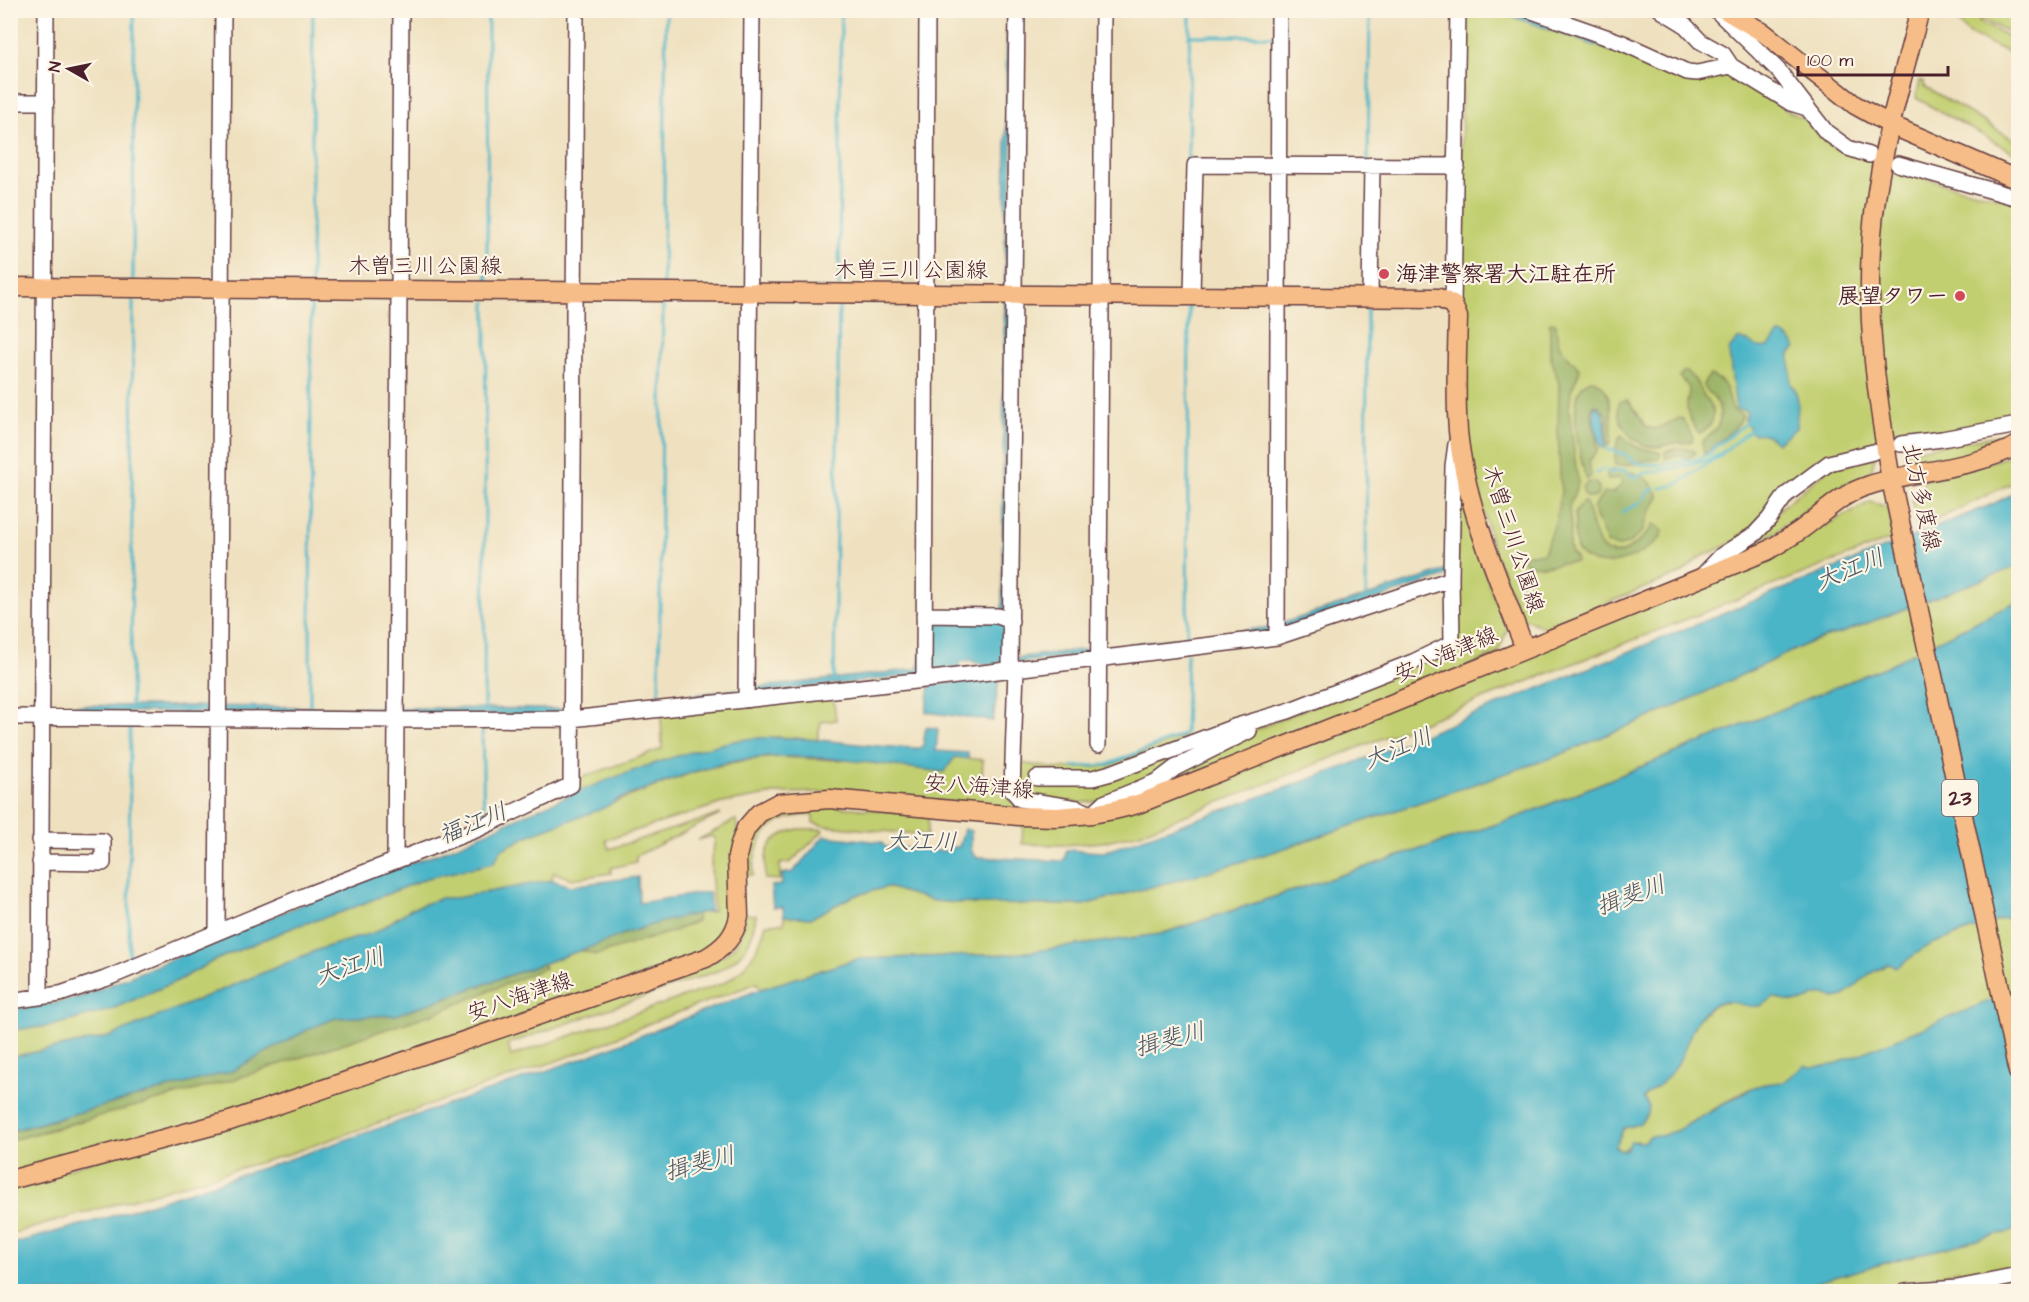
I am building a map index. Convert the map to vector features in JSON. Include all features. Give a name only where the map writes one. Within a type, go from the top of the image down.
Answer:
[{"type":"main road","points":[[1725,10],[1764,33],[1855,105],[1891,124],[2019,180]]},
{"type":"main road","name":"北方多度線","points":[[1920,10],[1891,124],[1872,234],[1870,331],[1892,480],[2019,1072]]},
{"type":"main road","name":"木曽三川公園線","points":[[10,287],[1439,298],[1454,305],[1458,317],[1458,431],[1464,467],[1478,522],[1525,649]]},
{"type":"main road","name":"安八海津線","points":[[10,1180],[230,1120],[706,958],[722,949],[738,925],[737,857],[746,828],[759,813],[778,803],[830,799],[1019,816],[1092,814],[1138,804],[1767,551],[1802,529],[1840,498],[1866,486],[1962,466],[1989,458],[2019,445]]},
{"type":"street","points":[[40,997],[46,10]]},
{"type":"street","points":[[217,932],[223,10]]},
{"type":"street","points":[[394,860],[401,10]]},
{"type":"street","points":[[10,1001],[60,994],[105,979],[394,860],[478,829],[571,785],[576,10]]},
{"type":"street","points":[[746,695],[752,10]]},
{"type":"street","points":[[924,673],[927,10]]},
{"type":"street","points":[[1017,10],[1009,295],[1005,618],[1013,669],[1012,790],[1020,799],[1077,808],[1092,814],[1104,803],[1158,781],[1175,768],[1288,711]]},
{"type":"street","points":[[1098,745],[1103,10]]},
{"type":"street","points":[[1277,632],[1280,10]]},
{"type":"street","points":[[1454,305],[1458,10]]},
{"type":"street","points":[[1529,10],[1623,43],[1687,72],[1697,73],[1731,66]]},
{"type":"street","points":[[1661,10],[1684,24],[1700,41],[1722,54],[1731,66],[1791,103],[1807,108]]},
{"type":"street","points":[[1716,10],[1778,70],[1826,132],[1848,148],[1869,155]]},
{"type":"street","points":[[10,102],[46,102]]},
{"type":"street","points":[[1898,164],[2019,198]]},
{"type":"street","points":[[1192,297],[1195,165],[1457,166]]},
{"type":"street","points":[[1366,296],[1367,165]]},
{"type":"street","points":[[1901,444],[2019,425]]},
{"type":"street","points":[[1037,778],[1093,778],[1111,773],[1234,727],[1288,711],[1413,662],[1452,643],[1453,466],[1458,431]]},
{"type":"street","points":[[1697,580],[1722,555],[1755,534],[1786,495],[1829,463],[1873,452]]},
{"type":"street","points":[[10,717],[41,712],[571,714],[924,673],[1013,669],[1098,654],[1277,632],[1451,579]]},
{"type":"street","points":[[924,615],[1005,618]]},
{"type":"street","points":[[40,840],[103,841],[103,863],[40,862]]},
{"type":"street","points":[[1905,1292],[1957,1288],[2019,1276]]},
{"type":"green space","points":[[1463,11],[1496,11],[1626,51],[1694,80],[1726,71],[1806,120],[1834,148],[1944,184],[2018,202],[2018,421],[1910,437],[1828,459],[1740,539],[1699,558],[1682,573],[1544,628],[1521,617],[1493,549],[1466,435],[1463,313],[1460,289]]},
{"type":"green space","points":[[1947,11],[2018,11],[2018,36],[1980,19],[1979,22],[2018,41],[2018,57],[1969,34]]},
{"type":"green space","points":[[1920,80],[1924,82],[1924,86],[2018,142],[2018,155],[1916,98]]},
{"type":"green space","points":[[1550,323],[1556,324],[1560,346],[1580,370],[1571,391],[1569,409],[1578,484],[1569,507],[1571,529],[1569,545],[1571,553],[1576,557],[1576,562],[1539,566],[1525,563],[1521,557],[1544,553],[1554,527],[1561,493],[1558,431],[1559,384],[1550,354]]},
{"type":"green space","points":[[1683,372],[1687,372],[1695,380],[1713,411],[1710,425],[1699,433],[1688,414],[1689,388],[1679,377]]},
{"type":"green space","points":[[1710,375],[1721,381],[1733,410],[1743,415],[1734,429],[1704,454],[1702,441],[1716,428],[1720,418],[1719,407],[1703,384]]},
{"type":"green space","points":[[1592,380],[1605,389],[1608,397],[1611,442],[1608,446],[1607,415],[1595,405],[1591,410],[1598,450],[1589,461],[1591,476],[1587,480],[1578,441],[1576,409],[1578,395],[1583,385]]},
{"type":"green space","points":[[1628,400],[1647,427],[1655,429],[1680,418],[1683,419],[1693,438],[1692,441],[1657,447],[1634,439],[1623,426],[1620,418],[1619,402]]},
{"type":"green space","points":[[2018,432],[2018,438],[2012,442],[1921,468],[1904,454],[1912,450]]},
{"type":"green space","points":[[1621,435],[1636,447],[1661,453],[1659,459],[1636,464],[1615,465],[1616,450]]},
{"type":"green space","points":[[1676,448],[1692,449],[1696,453],[1688,458],[1676,455],[1666,459],[1665,452]]},
{"type":"green space","points":[[2018,454],[2018,480],[1918,529],[1912,501],[1925,480]]},
{"type":"green space","points":[[1875,457],[1871,472],[1831,491],[1776,532],[1747,547],[1782,507],[1830,468]]},
{"type":"green space","points":[[1456,466],[1476,548],[1495,600],[1508,627],[1498,653],[1439,679],[1110,805],[1186,772],[1183,767],[1251,732],[1456,645]]},
{"type":"green space","points":[[1611,470],[1640,475],[1651,484],[1659,497],[1642,532],[1629,543],[1618,547],[1607,543],[1594,511],[1594,507],[1604,493],[1613,493],[1623,483],[1619,478],[1608,480],[1607,474]]},
{"type":"green space","points":[[1591,482],[1597,484],[1599,490],[1597,496],[1591,498],[1585,496],[1583,490],[1585,484]]},
{"type":"green space","points":[[1583,501],[1586,503],[1597,541],[1607,551],[1614,554],[1629,549],[1637,543],[1654,524],[1663,531],[1662,534],[1655,543],[1622,561],[1593,562],[1578,551],[1575,544],[1575,513]]},
{"type":"green space","points":[[1870,502],[1888,507],[1894,538],[1140,833],[1102,842],[1063,845],[1022,844],[1023,823],[1071,821],[1801,538]]},
{"type":"green space","points":[[2018,566],[2018,601],[1887,666],[1518,817],[1160,934],[1013,954],[857,959],[761,989],[757,983],[650,1023],[585,1051],[286,1155],[11,1234],[11,1185],[28,1181],[44,1184],[53,1181],[52,1174],[715,960],[738,942],[746,914],[756,915],[749,941],[736,959],[720,970],[508,1044],[511,1056],[724,983],[739,972],[751,958],[766,924],[784,923],[784,916],[811,918],[853,896],[887,887],[934,901],[976,904],[1083,905],[1200,874],[1273,852],[1557,756],[1678,705],[1813,641],[1844,632]]},
{"type":"green space","points":[[833,693],[836,720],[821,722],[817,741],[781,737],[724,744],[674,757],[577,792],[575,780],[662,749],[661,713]]},
{"type":"green space","points":[[1020,722],[1022,763],[1057,769],[1108,766],[1182,737],[1191,741],[1092,781],[1248,727],[1158,777],[1100,801],[1080,803],[1025,797],[1015,780]]},
{"type":"green space","points":[[779,757],[834,760],[955,757],[983,760],[982,776],[999,779],[1010,795],[1010,801],[1073,810],[1059,812],[830,792],[780,793],[723,803],[606,840],[609,849],[721,814],[636,856],[636,862],[611,868],[611,873],[571,879],[554,872],[552,880],[456,898],[441,898],[411,909],[376,932],[320,949],[109,1037],[11,1057],[11,1030],[51,1026],[110,1010],[179,980],[213,961],[294,927],[342,912],[427,878],[493,863],[502,849],[532,834],[691,773],[735,762]]},
{"type":"green space","points":[[798,804],[929,814],[927,835],[826,826],[813,823],[813,815],[799,816],[777,823],[768,830],[757,849],[753,875],[743,874],[748,842],[755,828],[777,811]]},
{"type":"green space","points":[[735,820],[737,828],[730,927],[701,956],[228,1115],[11,1174],[11,1140],[62,1127],[545,967],[542,964],[581,950],[596,955],[697,921],[697,913],[713,911],[711,863],[715,839],[713,836],[698,840]]},
{"type":"green space","points":[[798,829],[822,829],[823,831],[791,862],[780,864],[780,880],[765,879],[767,852],[770,846],[780,836]]},
{"type":"green space","points":[[697,913],[697,921],[674,931],[596,955],[581,950],[621,934],[679,916]]},
{"type":"green space","points":[[2018,913],[2018,1078],[1765,1084],[1744,1091],[1678,1130],[1644,1142],[1636,1141],[1621,1151],[1615,1146],[1624,1128],[1633,1126],[1649,1107],[1643,1099],[1677,1065],[1694,1023],[1714,1004],[1731,1002],[1761,1006],[1774,997],[1795,1002],[1806,1001],[1824,994],[1835,998],[1843,996],[1869,974],[1888,964],[1897,967],[1929,945],[2001,919],[2011,918]]},
{"type":"green space","points":[[542,964],[545,968],[438,1012],[232,1080],[11,1140],[11,1131],[62,1118],[336,1018],[396,1015]]},
{"type":"green space","points":[[2018,1230],[2018,1271],[1963,1281],[1959,1270],[1884,1291],[1781,1292],[1903,1258]]},
{"type":"water","points":[[1007,11],[1014,11],[1004,660],[985,664],[972,660],[960,662],[959,668],[930,670],[916,675],[566,715],[11,711],[11,705],[574,709],[917,669],[932,621],[1002,611]]},
{"type":"water","points":[[1496,11],[1517,11],[1626,51],[1623,55]]},
{"type":"water","points":[[1779,334],[1789,338],[1796,348],[1790,354],[1791,384],[1797,394],[1798,405],[1796,428],[1777,443],[1766,435],[1753,434],[1744,420],[1746,411],[1736,409],[1729,353],[1730,348],[1738,339],[1763,348],[1768,347]]},
{"type":"water","points":[[1594,407],[1599,407],[1605,418],[1606,449],[1600,446],[1594,423]]},
{"type":"water","name":"大江川","points":[[2018,491],[2018,566],[1844,632],[1813,641],[1678,705],[1557,756],[1273,852],[1083,905],[976,904],[934,901],[887,887],[853,896],[811,918],[784,916],[783,907],[773,907],[771,886],[782,885],[782,874],[793,872],[824,836],[881,842],[885,847],[948,851],[953,847],[959,847],[964,829],[971,831],[971,850],[976,857],[1062,861],[1066,850],[1104,852],[1347,766],[1993,504]]},
{"type":"water","points":[[1447,570],[1446,576],[1281,631],[1015,663],[1014,658],[1271,627]]},
{"type":"water","name":"揖斐川","points":[[2018,601],[2018,915],[1929,945],[1897,967],[1888,964],[1869,974],[1844,996],[1835,998],[1824,994],[1806,1001],[1795,1002],[1774,997],[1759,1006],[1730,1002],[1713,1005],[1695,1024],[1675,1068],[1661,1084],[1643,1098],[1649,1107],[1648,1114],[1639,1124],[1624,1128],[1615,1146],[1621,1151],[1626,1150],[1631,1141],[1644,1142],[1650,1136],[1661,1136],[1678,1130],[1754,1087],[1784,1082],[1805,1065],[1810,1067],[1833,1065],[2018,989],[2018,1230],[1903,1258],[1781,1292],[11,1292],[11,1244],[106,1218],[284,1161],[586,1057],[761,989],[857,959],[1013,954],[1161,934],[1519,817],[1887,666]]},
{"type":"water","points":[[996,677],[999,681],[993,721],[926,712],[930,685]]},
{"type":"water","points":[[926,727],[938,729],[936,751],[968,753],[968,759],[955,757],[944,772],[846,760],[796,757],[747,759],[714,766],[619,799],[604,808],[532,834],[502,849],[493,863],[427,878],[342,912],[294,927],[213,961],[179,980],[110,1010],[51,1026],[11,1030],[11,1010],[57,1003],[86,995],[379,872],[448,849],[566,797],[645,767],[698,750],[749,739],[798,738],[871,746],[920,748],[923,745]]},
{"type":"water","name":"大江川","points":[[638,877],[639,903],[709,892],[710,911],[638,929],[396,1015],[336,1018],[311,1028],[232,1071],[11,1131],[11,1057],[109,1037],[320,949],[376,932],[411,909],[441,898],[456,898],[552,880],[570,886]]},
{"type":"waterway","points":[[133,282],[134,10]]},
{"type":"waterway","points":[[311,283],[313,10]]},
{"type":"waterway","points":[[487,285],[488,10]]},
{"type":"waterway","points":[[663,286],[666,10]]},
{"type":"waterway","points":[[839,286],[841,10]]},
{"type":"waterway","points":[[1188,163],[1190,10]]},
{"type":"waterway","points":[[1368,162],[1370,10]]},
{"type":"waterway","points":[[1189,36],[1274,36]]},
{"type":"waterway","points":[[659,699],[663,299]]},
{"type":"waterway","points":[[131,706],[133,300]]},
{"type":"waterway","points":[[310,708],[311,300]]},
{"type":"waterway","points":[[834,679],[839,301]]},
{"type":"waterway","points":[[484,708],[486,302]]},
{"type":"waterway","points":[[1187,640],[1189,302]]},
{"type":"waterway","points":[[1366,596],[1367,303]]},
{"type":"waterway","points":[[1606,449],[1625,454],[1639,464],[1660,465],[1699,459],[1710,453],[1746,423]]},
{"type":"waterway","points":[[1607,471],[1625,470],[1637,477],[1700,462],[1717,456],[1751,430]]},
{"type":"waterway","points":[[1661,488],[1676,485],[1723,453]]},
{"type":"waterway","points":[[1596,473],[1603,469]]},
{"type":"waterway","points":[[1643,500],[1649,491],[1654,489]]},
{"type":"waterway","points":[[1622,512],[1640,503]]},
{"type":"waterway","points":[[1073,767],[1107,765],[1185,734],[1187,654]]},
{"type":"waterway","points":[[127,963],[129,962],[130,724]]},
{"type":"waterway","name":"福江川","points":[[482,726],[484,820]]},
{"type":"place","name":"海津警察署大江駐在所","points":[[1384,274]]},
{"type":"place","name":"展望タワー","points":[[1960,296]]}]
